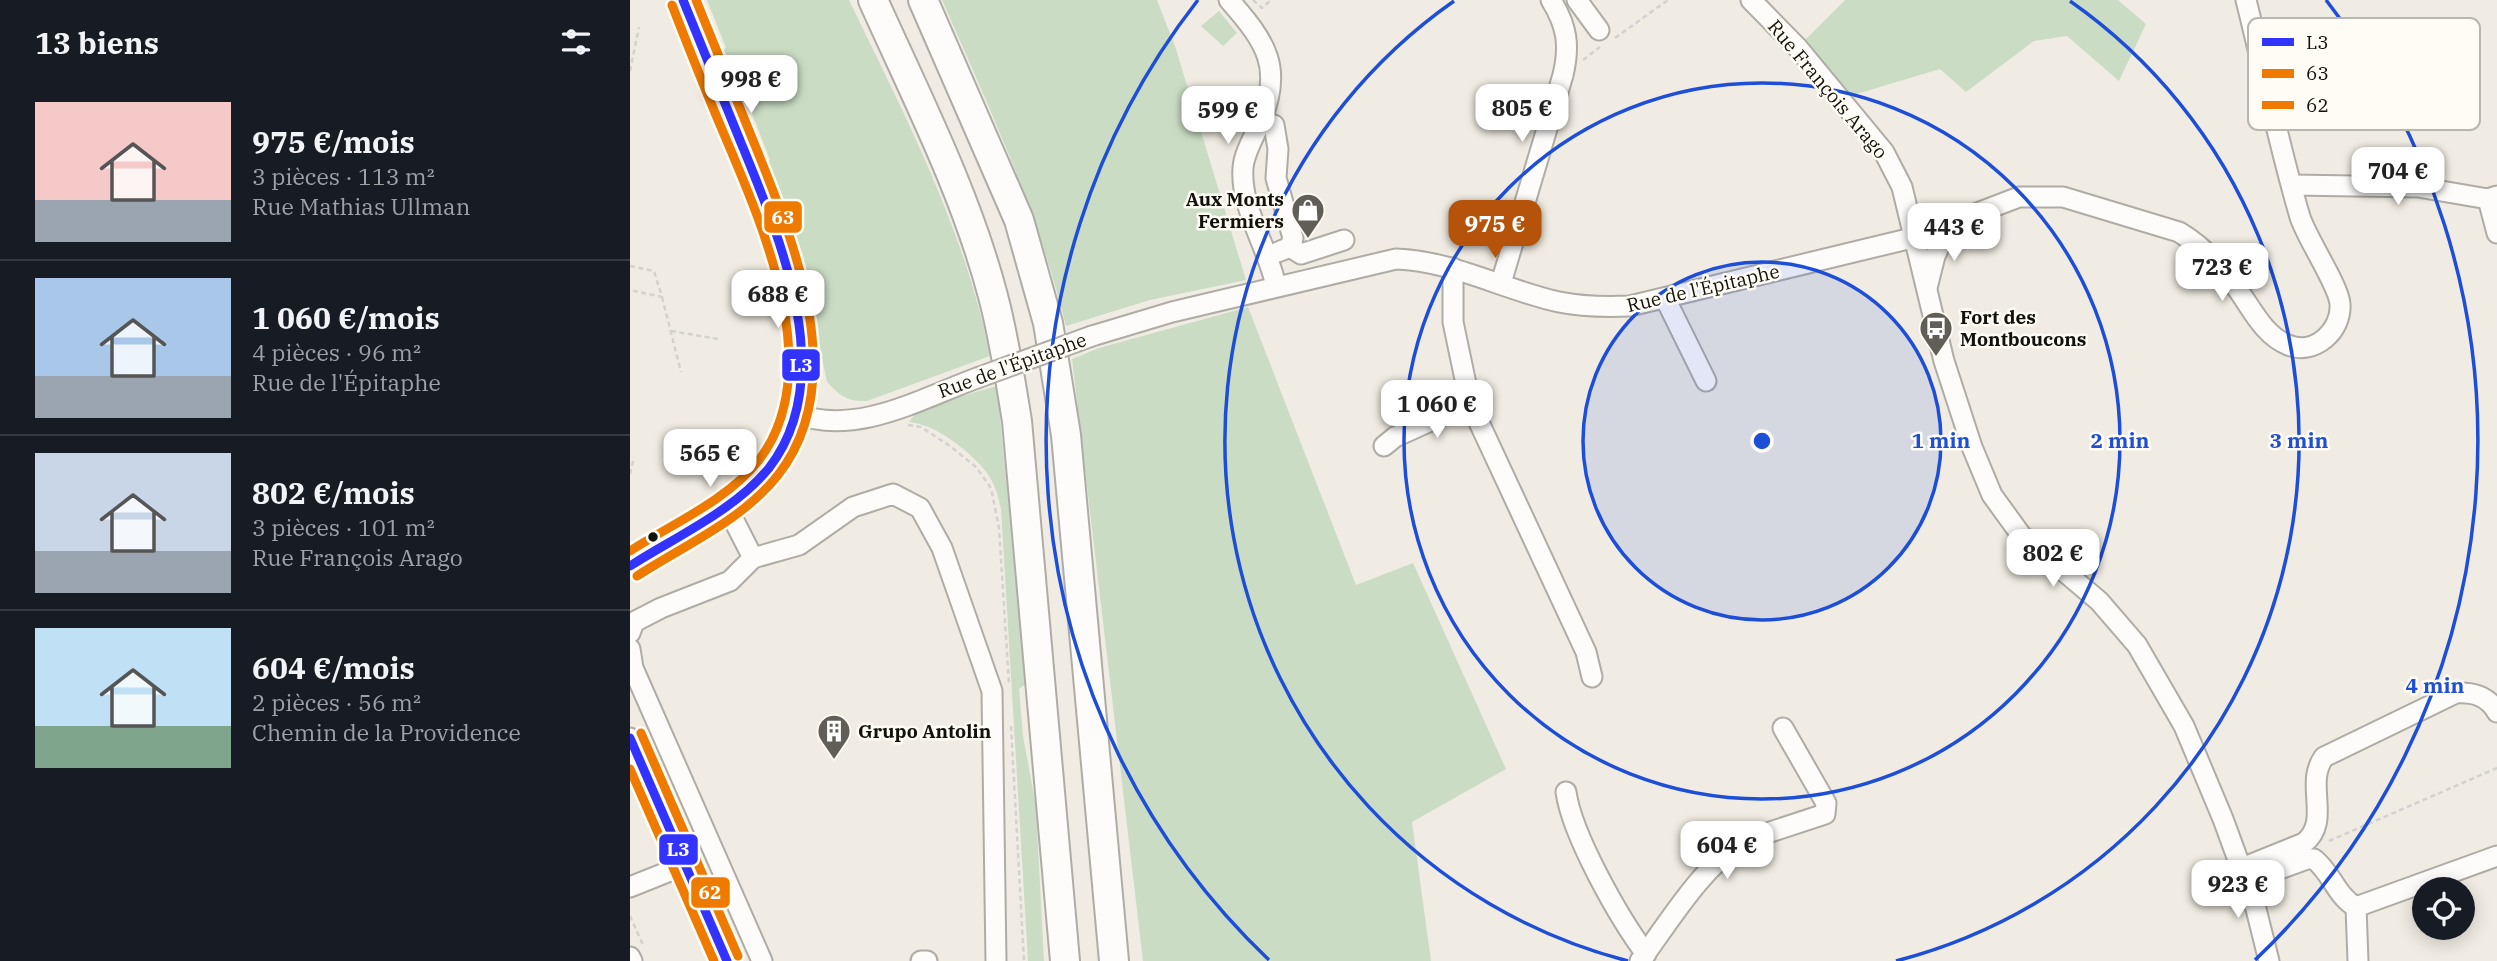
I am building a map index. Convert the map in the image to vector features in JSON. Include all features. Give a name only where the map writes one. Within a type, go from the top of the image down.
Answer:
[{"type":"highway","points":[[873,0],[970,227],[992,294],[1005,350],[1017,421],[1062,961]]},
{"type":"highway","points":[[923,0],[1019,220],[1048,323],[1066,435],[1114,961]]},
{"type":"highway","points":[[1110,910],[1122,961]]},
{"type":"street","points":[[630,566],[747,489],[769,467],[783,447],[796,414],[802,375],[793,299],[779,244],[683,0]]},
{"type":"street","points":[[1229,0],[1255,30],[1270,59],[1272,84],[1267,106],[1243,166],[1244,191],[1276,286]]},
{"type":"street","points":[[1501,283],[1568,48],[1567,30],[1551,0]]},
{"type":"street","points":[[1577,0],[1599,30]]},
{"type":"street","name":"Rue François Arago","points":[[1751,0],[1798,48],[1884,152],[1902,187],[1912,238],[1944,360],[1972,447],[1992,495],[2021,535],[2099,601],[2137,645],[2184,726],[2245,874],[2269,961]]},
{"type":"street","name":"Rue de l'Épitaphe","points":[[2246,0],[2250,18]]},
{"type":"street","points":[[1274,125],[1278,149],[1276,178],[1293,238],[1290,247]]},
{"type":"street","name":"Rue de l'Épitaphe","points":[[796,414],[825,421],[855,422],[1092,336],[1172,312],[1396,258],[1453,268],[1558,302],[1590,307],[1630,306],[1912,238],[2019,197],[2063,197],[2179,232],[2210,257],[2267,332],[2285,344],[2300,349],[2324,341],[2337,324],[2340,302],[2301,220],[2278,130]]},
{"type":"street","points":[[2292,186],[2405,186],[2493,197],[2497,233]]},
{"type":"street","points":[[1927,289],[1936,256],[1950,225]]},
{"type":"street","points":[[1290,247],[1301,254],[1344,240]]},
{"type":"street","points":[[1267,256],[1290,247]]},
{"type":"street","points":[[1453,268],[1453,322],[1470,403],[1586,652],[1592,677]]},
{"type":"street","points":[[1665,298],[1706,382]]},
{"type":"street","points":[[1384,446],[1395,437],[1470,403]]},
{"type":"street","points":[[630,633],[634,622],[661,608],[730,581],[753,558],[799,545],[853,507],[893,494],[920,508],[943,548],[992,691],[996,961]]},
{"type":"street","points":[[725,503],[753,558]]},
{"type":"street","points":[[630,649],[633,668],[762,961]]},
{"type":"street","points":[[2245,874],[2312,837],[2318,820],[2314,777],[2324,757],[2456,692],[2473,692],[2491,702],[2497,712]]},
{"type":"street","points":[[1566,792],[1568,805],[1580,835],[1643,957],[1714,864],[1732,848],[1743,841],[1825,814],[1826,803],[1783,728]]},
{"type":"street","points":[[630,738],[727,961]]},
{"type":"street","points":[[2356,907],[2497,856]]},
{"type":"street","points":[[2245,874],[2314,859],[2328,872],[2342,896],[2356,907],[2358,961]]},
{"type":"street","points":[[630,887],[685,865]]},
{"type":"street","points":[[921,961],[927,961]]},
{"type":"path","points":[[1253,0],[1262,8],[1271,0]]},
{"type":"path","points":[[1564,69],[1668,0]]},
{"type":"path","points":[[630,71],[639,27]]},
{"type":"path","points":[[630,266],[654,271],[681,372]]},
{"type":"path","points":[[630,290],[662,297]]},
{"type":"path","points":[[670,331],[718,339]]},
{"type":"path","points":[[630,474],[634,457]]},
{"type":"path","points":[[2323,844],[2497,768]]},
{"type":"path","points":[[630,916],[636,956]]},
{"type":"green space","points":[[707,0],[849,0],[912,130],[949,218],[979,309],[990,356],[867,401],[845,397],[827,382],[802,261],[788,219],[761,165],[770,160],[739,80],[728,84],[716,53],[726,48]]},
{"type":"green space","points":[[942,0],[1157,0],[1176,49],[1246,280],[1150,300],[1066,326],[1027,201]]},
{"type":"green space","points":[[1845,0],[2118,0],[2146,24],[2119,81],[2067,36],[2034,41],[1966,92],[1940,69],[1850,96],[1805,40]]},
{"type":"green space","points":[[1219,11],[1237,33],[1223,46],[1201,26]]},
{"type":"green space","points":[[1248,307],[1356,585],[1413,563],[1506,769],[1412,822],[1431,961],[1143,961],[1072,359],[1099,348]]},
{"type":"green space","points":[[997,386],[1026,684],[1019,689],[1023,736],[1036,806],[1044,961],[1028,961],[1000,504],[990,477],[972,456],[941,433],[909,422],[920,408]]},
{"type":"transit line","name":"L3","points":[[630,566],[722,510],[755,483],[769,468],[790,431],[800,390],[801,346],[795,301],[784,256],[753,171],[683,0]]},
{"type":"transit line","name":"63","points":[[637,576],[730,519],[764,491],[778,475],[800,437],[811,395],[813,350],[808,305],[796,259],[766,172],[696,0]]},
{"type":"transit line","name":"62","points":[[630,551],[716,499],[746,474],[759,460],[779,423],[788,382],[788,339],[781,294],[769,249],[672,5]]},
{"type":"transit line","name":"62","points":[[641,733],[738,956]]},
{"type":"transit line","name":"L3","points":[[630,738],[727,961]]},
{"type":"transit line","name":"63","points":[[630,769],[714,961]]},
{"type":"place","name":"Aux Monts Fermiers","points":[[1308,240]]},
{"type":"place","name":"Fort des Montboucons","points":[[1936,358]]},
{"type":"place","name":"Grupo Antolin","points":[[834,761]]}]
